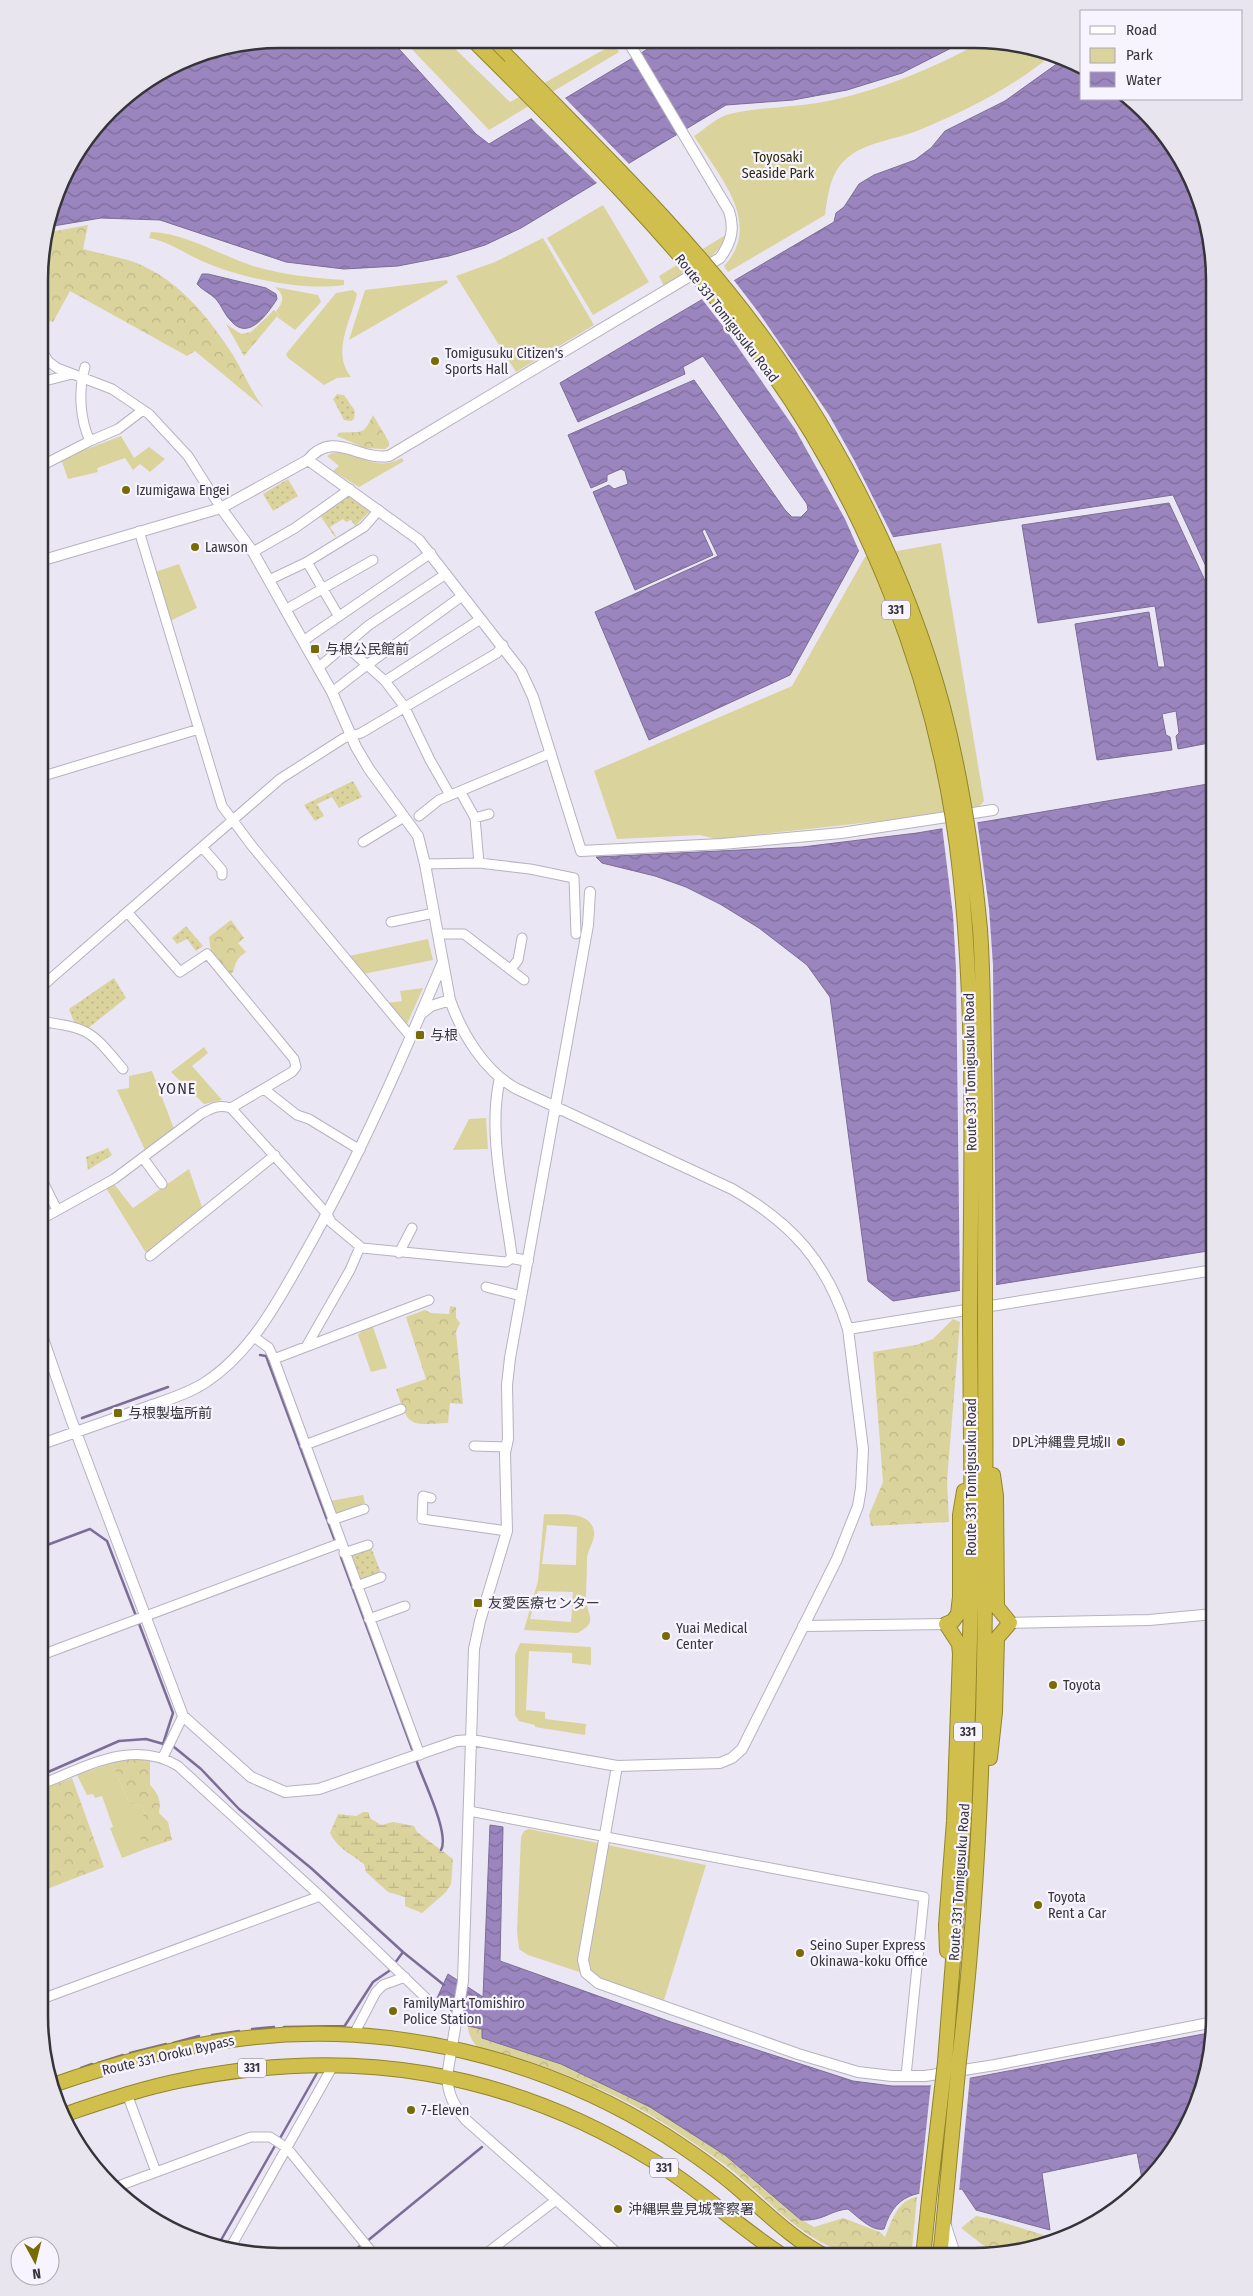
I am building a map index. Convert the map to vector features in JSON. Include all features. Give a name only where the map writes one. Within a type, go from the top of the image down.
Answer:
[{"type":"highway","name":"Route 331 Tomigusuku Road","points":[[480,48],[638,209],[674,249],[751,343],[804,422],[840,486],[870,546],[896,611],[934,732],[952,815],[960,868],[969,982],[972,1561],[964,1820],[945,2062],[924,2248]]},
{"type":"highway","name":"Route 331 Tomigusuku Road","points":[[499,48],[651,203],[728,292],[763,337],[815,414],[853,481],[908,602],[943,707],[956,767],[967,826],[979,922],[985,1084],[987,1455],[981,1809],[969,1971],[941,2248]]},
{"type":"highway","points":[[949,2011],[946,1926],[954,1821],[960,1654],[959,1644],[946,1624],[953,1621],[958,1614],[960,1597],[960,1515],[970,1452]]},
{"type":"highway","points":[[981,1809],[996,1712],[997,1638],[1010,1623],[997,1606],[996,1496],[994,1476],[987,1455]]},
{"type":"highway","name":"Route 331 Oroku Bypass","points":[[57,2084],[129,2062],[208,2044],[279,2035],[354,2036],[403,2041],[450,2049],[538,2073],[569,2084],[624,2111],[687,2150],[732,2183],[799,2240],[812,2248]]},
{"type":"highway","name":"Route 331 Oroku Bypass","points":[[69,2114],[127,2094],[181,2080],[246,2069],[334,2064],[400,2068],[447,2076],[531,2100],[599,2130],[664,2167],[773,2248]]},
{"type":"street","points":[[48,559],[221,508],[308,460],[316,450],[335,446],[345,447],[373,457],[389,456],[720,258],[731,237],[732,218],[727,205],[633,48]]},
{"type":"street","points":[[48,358],[53,365],[72,374]]},
{"type":"street","points":[[84,372],[82,422],[90,441]]},
{"type":"street","points":[[48,380],[84,372],[143,410],[172,437],[188,456],[252,552],[332,692],[369,769],[418,836],[425,864],[450,1000],[467,1037],[500,1078],[517,1090],[732,1190],[778,1219],[803,1243],[824,1273],[842,1310],[848,1329],[863,1449],[861,1488],[855,1515],[845,1541],[804,1626],[738,1754],[720,1763],[617,1766],[472,1740],[457,1741],[319,1789],[285,1792],[251,1777],[183,1716],[48,1353]]},
{"type":"street","points":[[48,462],[118,429],[143,410]]},
{"type":"street","points":[[308,460],[419,540],[431,553],[479,620],[503,646],[527,683],[581,851],[722,844],[841,833],[993,810]]},
{"type":"street","points":[[252,552],[295,528],[350,489]]},
{"type":"street","points":[[269,580],[307,562],[364,527],[379,510]]},
{"type":"street","points":[[139,531],[222,806],[411,1037]]},
{"type":"street","points":[[303,641],[338,615],[431,553]]},
{"type":"street","points":[[285,610],[373,560]]},
{"type":"street","points":[[307,562],[338,615]]},
{"type":"street","points":[[318,668],[369,625],[446,574]]},
{"type":"street","points":[[332,692],[462,596]]},
{"type":"street","points":[[385,681],[479,620]]},
{"type":"street","points":[[346,646],[385,681],[404,706],[430,760],[450,795]]},
{"type":"street","points":[[48,981],[233,820],[302,763],[351,735],[361,733],[497,653],[503,646]]},
{"type":"street","points":[[48,775],[199,729]]},
{"type":"street","points":[[419,816],[439,800],[551,753]]},
{"type":"street","points":[[460,791],[475,818],[479,862]]},
{"type":"street","points":[[475,818],[489,814]]},
{"type":"street","points":[[363,842],[404,817]]},
{"type":"street","points":[[202,847],[222,870],[222,874]]},
{"type":"street","points":[[425,864],[479,862],[530,869],[574,878],[576,934]]},
{"type":"street","points":[[590,892],[588,925],[521,1296],[507,1385],[507,1531],[476,1635],[463,1980],[447,2076],[449,2095],[461,2114],[611,2248]]},
{"type":"street","points":[[48,1216],[114,1179],[216,1106],[231,1108],[292,1072],[296,1067],[294,1059],[207,954],[180,972],[128,912]]},
{"type":"street","points":[[391,922],[434,913]]},
{"type":"street","points":[[438,934],[464,934],[511,969],[513,974],[524,980]]},
{"type":"street","points":[[511,969],[518,960],[522,938]]},
{"type":"street","points":[[48,1442],[162,1402],[204,1384],[232,1361],[254,1337],[273,1309],[327,1214],[360,1150],[442,964]]},
{"type":"street","points":[[421,1013],[431,1006],[450,1000]]},
{"type":"street","points":[[48,1023],[86,1030],[96,1037],[123,1069]]},
{"type":"street","points":[[500,1078],[495,1101],[496,1134],[512,1258]]},
{"type":"street","points":[[264,1089],[297,1115],[309,1119],[360,1150]]},
{"type":"street","points":[[231,1108],[327,1214],[331,1222],[360,1247],[399,1253],[506,1262],[512,1258],[528,1261]]},
{"type":"street","points":[[150,1256],[275,1155]]},
{"type":"street","points":[[143,1158],[162,1184]]},
{"type":"street","points":[[48,1191],[58,1210]]},
{"type":"street","points":[[399,1253],[412,1228]]},
{"type":"street","points":[[306,1347],[350,1270],[360,1247]]},
{"type":"street","points":[[848,1329],[1206,1271]]},
{"type":"street","points":[[486,1287],[521,1296]]},
{"type":"street","points":[[274,1359],[428,1300]]},
{"type":"street","points":[[254,1337],[269,1348],[274,1359],[356,1586],[420,1754]]},
{"type":"street","points":[[305,1445],[401,1409]]},
{"type":"street","points":[[474,1446],[506,1447]]},
{"type":"street","points":[[432,1498],[423,1496],[422,1519],[507,1531]]},
{"type":"street","points":[[332,1520],[364,1509]]},
{"type":"street","points":[[48,1653],[341,1543]]},
{"type":"street","points":[[344,1553],[368,1544]]},
{"type":"street","points":[[356,1586],[381,1577]]},
{"type":"street","points":[[369,1619],[405,1606]]},
{"type":"street","points":[[1010,1623],[1149,1620],[1206,1615]]},
{"type":"street","points":[[804,1626],[946,1624]]},
{"type":"street","points":[[163,1757],[183,1716]]},
{"type":"street","points":[[48,1782],[111,1758],[131,1753],[147,1753],[163,1757],[178,1766],[320,1896],[430,2002]]},
{"type":"street","points":[[617,1766],[583,1960],[586,1973],[598,1983],[788,2050],[851,2070],[906,2076],[925,2076],[995,2065],[1206,2024]]},
{"type":"street","points":[[470,1811],[924,1897],[906,2076]]},
{"type":"street","points":[[48,1997],[320,1896]]},
{"type":"street","points":[[354,2036],[376,1992],[383,1985],[402,1975]]},
{"type":"street","points":[[232,2244],[334,2064]]},
{"type":"street","points":[[127,2094],[156,2172]]},
{"type":"street","points":[[120,2185],[251,2137],[261,2136],[272,2139],[286,2147],[368,2248]]},
{"type":"street","points":[[493,2248],[556,2200]]},
{"type":"street","points":[[944,2220],[953,2248]]},
{"type":"green space","points":[[411,48],[454,48],[510,102],[607,48],[616,48],[619,52],[489,130]]},
{"type":"green space","name":"Toyosaki Seaside Park","points":[[969,48],[1004,49],[1046,59],[1021,78],[970,107],[917,131],[871,145],[854,153],[836,171],[829,192],[825,215],[728,272],[724,266],[735,250],[740,233],[738,216],[725,183],[694,136],[725,115],[820,103],[890,84]]},
{"type":"green space","points":[[603,205],[649,282],[593,315],[547,238]]},
{"type":"green space","points":[[88,225],[83,249],[128,260],[145,267],[175,286],[201,311],[223,340],[264,408],[195,351],[187,356],[70,291],[53,322],[48,320],[48,264],[52,232]]},
{"type":"green space","points":[[151,232],[164,233],[190,240],[253,266],[298,276],[344,280],[344,285],[294,285],[258,279],[201,261],[172,246],[149,238]]},
{"type":"green space","points":[[727,234],[722,244],[709,259],[664,286],[659,276]]},
{"type":"green space","points":[[543,238],[594,325],[516,372],[456,276],[495,262]]},
{"type":"green space","points":[[447,280],[448,283],[349,340],[365,290]]},
{"type":"green space","points":[[275,287],[318,295],[321,302],[295,330],[277,317],[279,314],[276,311],[281,305],[282,296]]},
{"type":"green space","points":[[353,290],[357,294],[344,336],[343,347],[345,368],[351,377],[337,378],[324,385],[288,358],[286,354],[336,293]]},
{"type":"green space","points":[[274,310],[279,314],[244,356],[226,324],[241,334],[251,332]]},
{"type":"green space","points":[[337,394],[344,395],[355,411],[354,419],[351,421],[344,420],[333,399]]},
{"type":"green space","points":[[373,415],[389,442],[389,446],[385,449],[365,448],[337,436],[338,433],[359,432],[363,430]]},
{"type":"green space","points":[[121,436],[134,458],[149,447],[165,459],[150,472],[140,464],[133,470],[125,458],[97,468],[98,472],[68,479],[61,459]]},
{"type":"green space","points":[[332,453],[350,454],[382,463],[402,458],[404,461],[359,487],[333,471],[339,466],[327,456]]},
{"type":"green space","points":[[288,479],[298,496],[273,511],[263,494]]},
{"type":"green space","points":[[347,493],[370,511],[355,526],[351,520],[346,522],[343,519],[330,527],[335,537],[319,514]]},
{"type":"green space","points":[[941,543],[984,801],[979,807],[899,819],[716,839],[700,835],[617,839],[594,771],[792,686],[865,557]]},
{"type":"green space","points":[[179,564],[197,608],[170,621],[155,572]]},
{"type":"green space","points":[[353,781],[362,797],[339,808],[332,797],[317,804],[324,816],[315,821],[304,805]]},
{"type":"green space","points":[[231,920],[244,938],[238,943],[246,952],[239,958],[233,972],[229,975],[211,954],[209,937]]},
{"type":"green space","points":[[186,926],[203,946],[196,951],[187,939],[177,944],[172,938]]},
{"type":"green space","points":[[428,939],[433,960],[363,974],[349,956]]},
{"type":"green space","points":[[114,978],[126,998],[87,1029],[74,1022],[69,1009]]},
{"type":"green space","points":[[423,988],[407,1024],[388,1003],[402,1001],[400,991]]},
{"type":"green space","points":[[204,1047],[208,1053],[192,1066],[222,1100],[204,1104],[171,1072]]},
{"type":"green space","points":[[152,1071],[174,1129],[145,1150],[117,1090],[129,1088],[129,1076]]},
{"type":"green space","points":[[486,1118],[488,1149],[453,1150],[469,1119]]},
{"type":"green space","points":[[108,1148],[112,1155],[88,1170],[86,1157]]},
{"type":"green space","points":[[189,1169],[203,1210],[164,1242],[146,1253],[106,1188],[114,1184],[133,1208]]},
{"type":"green space","points":[[450,1306],[456,1307],[456,1318],[460,1323],[456,1332],[463,1404],[450,1403],[448,1423],[417,1423],[412,1421],[404,1411],[396,1389],[426,1379],[406,1317],[425,1310],[431,1313],[449,1314]]},
{"type":"green space","points":[[953,1319],[960,1322],[947,1481],[949,1522],[871,1526],[869,1515],[883,1482],[873,1352],[916,1345],[933,1339]]},
{"type":"green space","points":[[373,1327],[387,1368],[371,1372],[358,1335],[363,1330]]},
{"type":"green space","points":[[363,1495],[365,1503],[335,1514],[330,1501]]},
{"type":"green space","points":[[544,1514],[576,1515],[587,1520],[591,1524],[594,1533],[587,1560],[586,1598],[590,1618],[588,1625],[577,1633],[524,1630],[538,1581]],"holes":[[[547,1525],[577,1527],[576,1565],[542,1564]],[[538,1591],[573,1592],[571,1622],[530,1619]]]},
{"type":"green space","points":[[371,1547],[381,1573],[361,1580],[351,1555]]},
{"type":"green space","points":[[520,1643],[591,1647],[591,1665],[572,1663],[572,1653],[529,1651],[526,1710],[545,1712],[545,1719],[586,1724],[585,1735],[535,1727],[535,1725],[519,1721],[515,1715],[515,1655]]},
{"type":"green space","points":[[136,1758],[150,1759],[150,1785],[159,1798],[159,1813],[168,1822],[172,1840],[145,1849],[135,1826],[145,1813],[142,1806],[129,1803],[112,1763]]},
{"type":"green space","points":[[112,1763],[129,1803],[142,1806],[145,1813],[136,1826],[145,1849],[122,1858],[110,1828],[113,1827],[102,1796],[95,1798],[93,1794],[87,1795],[77,1775]]},
{"type":"green space","points":[[72,1778],[104,1867],[48,1889],[48,1787]]},
{"type":"green space","points":[[363,1812],[368,1812],[370,1818],[381,1825],[393,1822],[414,1826],[417,1832],[453,1859],[451,1884],[446,1892],[422,1913],[405,1906],[405,1897],[388,1892],[366,1872],[364,1864],[336,1843],[330,1833],[338,1814],[356,1816]]},
{"type":"green space","points":[[529,1829],[706,1865],[664,2000],[528,1955],[519,1949],[517,1931],[521,1837],[524,1831]]},
{"type":"green space","points":[[468,2026],[482,2029],[482,2038],[561,2064],[650,2107],[725,2155],[797,2217],[814,2227],[843,2218],[880,2232],[885,2237],[900,2207],[910,2199],[917,2197],[912,2248],[833,2248],[796,2226],[728,2167],[649,2114],[600,2089],[566,2075],[526,2060],[484,2051],[473,2042]]},
{"type":"green space","points":[[976,2216],[1048,2236],[1004,2247],[987,2248],[961,2228]]},
{"type":"water","points":[[398,48],[476,134],[489,144],[649,48],[951,48],[902,73],[847,90],[793,100],[726,105],[521,228],[485,245],[449,256],[398,266],[344,269],[286,262],[160,220],[101,218],[54,226],[71,177],[95,138],[105,126],[138,95],[177,71],[219,55],[249,49]]},
{"type":"water","points":[[1058,63],[1076,71],[1080,73],[1080,100],[1121,100],[1127,105],[1158,138],[1188,190],[1198,219],[1204,249],[1206,279],[1206,567],[1173,495],[864,541],[790,675],[649,740],[595,612],[718,556],[705,529],[702,531],[713,555],[635,590],[593,492],[609,485],[614,489],[628,484],[625,471],[621,469],[607,475],[607,481],[591,488],[568,435],[694,380],[785,510],[792,517],[801,517],[808,510],[807,504],[703,356],[683,367],[685,374],[578,422],[560,383],[834,222],[836,213],[844,207],[859,184],[874,175],[915,160],[931,148],[945,131],[1005,101]]},
{"type":"water","points":[[202,274],[266,288],[276,294],[277,299],[258,323],[251,327],[238,327],[230,320],[216,299],[197,284]]},
{"type":"water","points":[[1169,503],[1206,583],[1206,744],[1178,749],[1176,736],[1179,733],[1176,711],[1162,714],[1166,735],[1170,737],[1172,750],[1097,760],[1075,624],[1149,612],[1158,667],[1165,667],[1155,606],[1038,623],[1022,525]]},
{"type":"water","points":[[1206,784],[1206,1251],[893,1301],[868,1281],[830,997],[807,965],[759,928],[720,904],[686,887],[655,876],[602,863],[596,857],[802,847],[917,833]]},
{"type":"water","points":[[490,1825],[503,1827],[500,1961],[671,2022],[853,2081],[892,2086],[929,2086],[1205,2034],[1198,2077],[1188,2106],[1166,2146],[1142,2177],[1137,2153],[1042,2173],[1050,2230],[976,2210],[962,2189],[924,2192],[904,2199],[890,2215],[884,2229],[879,2229],[870,2226],[848,2209],[816,2219],[801,2220],[725,2155],[650,2107],[561,2064],[482,2038],[482,2029],[468,2026],[437,1998],[448,1974],[483,1997]]},
{"type":"pier","points":[[564,97],[630,165],[599,185],[530,117]]},
{"type":"pier","points":[[733,279],[759,313],[829,415],[894,539],[866,544],[860,553],[845,519],[795,429],[726,330],[701,298]]},
{"type":"pier","points":[[977,820],[989,908],[993,965],[996,1287],[960,1293],[956,969],[953,915],[942,826]]},
{"type":"pier","points":[[970,2076],[959,2192],[919,2196],[931,2083]]},
{"type":"waterway","points":[[260,1355],[266,1356],[335,1541]]},
{"type":"waterway","points":[[82,1418],[168,1387]]},
{"type":"waterway","points":[[48,1545],[90,1529],[107,1541],[136,1616]]},
{"type":"waterway","points":[[341,1557],[412,1749]]},
{"type":"waterway","points":[[138,1621],[173,1713],[163,1744]]},
{"type":"waterway","points":[[48,1772],[119,1741],[146,1739],[174,1747],[201,1769],[239,1809],[311,1868],[403,1952],[444,1985]]},
{"type":"waterway","points":[[417,1762],[439,1820],[443,1842],[441,1850]]},
{"type":"waterway","points":[[342,2030],[373,1982],[389,1971],[403,1952]]},
{"type":"waterway","points":[[284,2027],[344,2026]]},
{"type":"waterway","points":[[252,2029],[274,2027]]},
{"type":"waterway","points":[[212,2035],[239,2031]]},
{"type":"waterway","points":[[173,2043],[199,2036]]},
{"type":"waterway","points":[[130,2053],[166,2044]]},
{"type":"waterway","points":[[98,2063],[123,2055]]},
{"type":"waterway","points":[[81,2068],[92,2064]]},
{"type":"waterway","points":[[279,2140],[317,2073]]},
{"type":"waterway","points":[[220,2241],[276,2144]]},
{"type":"waterway","points":[[366,2242],[482,2147]]},
{"type":"place","name":"Tomigusuku Citizen's Sports Hall","points":[[435,361]]},
{"type":"place","name":"Izumigawa Engei","points":[[126,490]]},
{"type":"place","name":"Lawson","points":[[195,547]]},
{"type":"place","name":"与根公民館前","points":[[315,649]]},
{"type":"place","name":"与根","points":[[420,1035]]},
{"type":"place","name":"与根製塩所前","points":[[118,1413]]},
{"type":"place","name":"DPL沖縄豊見城II","points":[[1121,1442]]},
{"type":"place","name":"友愛医療センター","points":[[478,1603]]},
{"type":"place","name":"Yuai Medical Center","points":[[666,1636]]},
{"type":"place","name":"Toyota","points":[[1053,1685]]},
{"type":"place","name":"Toyota Rent a Car","points":[[1038,1905]]},
{"type":"place","name":"Seino Super Express Okinawa-koku Office","points":[[800,1953]]},
{"type":"place","name":"FamilyMart Tomishiro Police Station","points":[[393,2011]]},
{"type":"place","name":"7-Eleven","points":[[411,2110]]},
{"type":"place","name":"沖縄県豊見城警察署","points":[[618,2209]]},
{"type":"district","name":"YONE","points":[[177,1088]]}]
